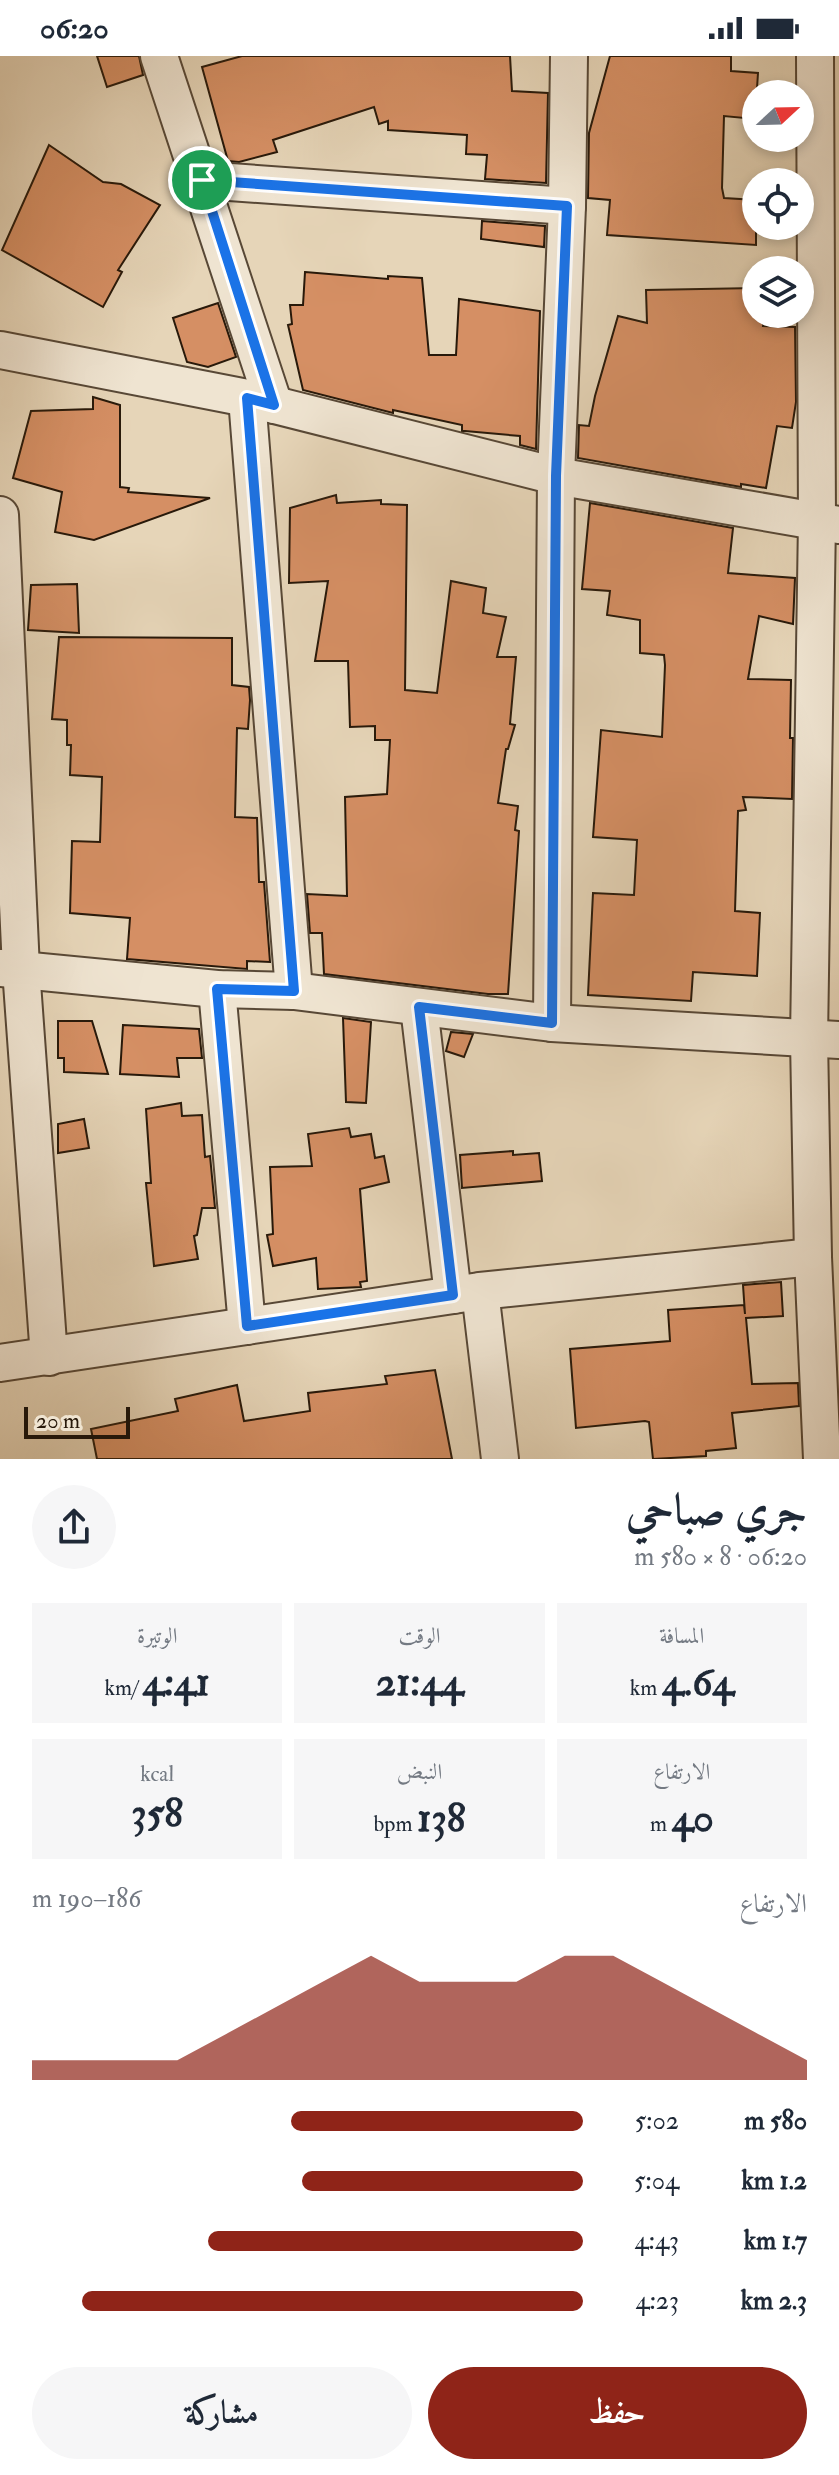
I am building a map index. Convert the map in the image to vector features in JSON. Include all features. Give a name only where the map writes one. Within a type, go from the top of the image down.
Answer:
[{"type":"street","points":[[159,56],[202,180],[260,402],[294,991]]},
{"type":"street","points":[[552,1023],[556,476],[567,206],[569,56]]},
{"type":"street","points":[[815,56],[828,523],[824,1039],[813,1257],[822,1459]]},
{"type":"street","points":[[202,180],[567,206]]},
{"type":"street","points":[[0,350],[260,402],[556,476],[828,523]]},
{"type":"street","points":[[0,515],[10,968],[49,1357]]},
{"type":"street","points":[[10,968],[217,989],[294,991],[552,1023],[824,1039]]},
{"type":"street","points":[[217,989],[247,1326]]},
{"type":"street","points":[[419,1007],[466,1293],[500,1459]]},
{"type":"street","points":[[0,1363],[466,1293],[813,1257]]},
{"type":"building","points":[[97,56],[139,56],[143,75],[107,87]]},
{"type":"building","points":[[242,56],[510,56],[512,91],[548,93],[546,183],[485,179],[487,155],[466,154],[467,135],[388,130],[388,121],[379,124],[374,107],[273,140],[277,152],[239,162],[228,161],[202,67]]},
{"type":"building","points":[[610,56],[731,56],[731,71],[758,73],[758,80],[742,80],[742,118],[724,116],[722,188],[724,198],[742,199],[742,240],[756,240],[756,245],[607,235],[610,200],[588,198],[589,133]]},
{"type":"building","points":[[49,145],[103,182],[121,184],[160,205],[118,270],[122,272],[103,307],[2,250]]},
{"type":"building","points":[[482,221],[545,226],[544,247],[481,239]]},
{"type":"building","points":[[305,272],[388,279],[388,276],[422,278],[429,355],[456,355],[459,299],[540,311],[536,449],[520,445],[520,436],[462,431],[462,425],[393,410],[393,413],[303,390],[288,325],[292,324],[290,305],[303,305]]},
{"type":"building","points":[[742,288],[742,328],[795,328],[796,402],[792,428],[777,426],[766,488],[741,484],[741,487],[578,458],[579,425],[589,426],[618,316],[647,323],[646,290]]},
{"type":"building","points":[[218,303],[236,357],[208,367],[187,362],[173,318]]},
{"type":"building","points":[[93,397],[120,405],[120,487],[129,488],[128,492],[210,498],[94,540],[55,532],[62,492],[13,478],[31,411],[93,409]]},
{"type":"building","points":[[336,495],[337,503],[381,500],[381,504],[407,505],[405,690],[437,693],[451,581],[486,588],[483,613],[506,617],[497,657],[516,657],[510,724],[515,725],[506,749],[498,803],[518,806],[515,830],[519,831],[508,994],[324,974],[322,933],[310,933],[307,894],[347,896],[345,797],[387,794],[390,740],[375,740],[375,726],[350,727],[348,661],[315,661],[328,581],[289,583],[290,508]]},
{"type":"building","points":[[590,503],[733,528],[728,573],[795,578],[793,624],[759,616],[748,679],[791,680],[790,738],[793,738],[792,799],[743,797],[746,810],[738,811],[735,911],[760,913],[757,976],[693,972],[691,1001],[588,995],[593,893],[634,895],[637,840],[593,837],[601,730],[662,737],[665,665],[664,655],[640,653],[640,620],[607,615],[610,591],[582,589]]},
{"type":"building","points":[[77,584],[79,633],[28,630],[31,585]]},
{"type":"building","points":[[59,637],[232,638],[232,685],[249,687],[250,700],[248,729],[237,728],[235,817],[257,818],[259,882],[264,882],[270,962],[247,961],[247,969],[127,959],[130,918],[70,913],[72,841],[100,842],[102,777],[70,775],[71,745],[67,745],[67,720],[52,719]]},
{"type":"building","points":[[343,1018],[371,1022],[366,1103],[346,1102]]},
{"type":"building","points":[[58,1021],[92,1021],[108,1074],[64,1072],[64,1058],[58,1058]]},
{"type":"building","points":[[123,1025],[199,1029],[202,1058],[177,1058],[179,1077],[120,1074]]},
{"type":"building","points":[[451,1032],[473,1034],[464,1057],[446,1051]]},
{"type":"building","points":[[181,1103],[182,1116],[202,1115],[205,1157],[210,1156],[215,1208],[202,1208],[197,1235],[194,1236],[198,1259],[154,1266],[146,1183],[151,1183],[146,1109]]},
{"type":"building","points":[[84,1119],[89,1148],[58,1153],[58,1124]]},
{"type":"building","points":[[349,1128],[351,1137],[371,1134],[375,1158],[384,1156],[389,1182],[360,1189],[367,1281],[360,1282],[361,1287],[318,1289],[316,1258],[273,1266],[267,1235],[273,1234],[270,1167],[312,1166],[308,1134]]},
{"type":"building","points":[[513,1151],[513,1155],[539,1153],[542,1181],[462,1188],[460,1155]]},
{"type":"building","points":[[781,1282],[783,1316],[746,1318],[752,1384],[798,1383],[799,1406],[732,1413],[736,1448],[706,1451],[706,1456],[653,1459],[649,1422],[645,1421],[576,1428],[570,1349],[670,1341],[668,1310],[744,1305],[745,1314],[743,1285]]},
{"type":"building","points":[[435,1370],[452,1459],[97,1459],[91,1429],[178,1411],[175,1399],[237,1385],[244,1421],[310,1411],[308,1393],[387,1384],[385,1376]]},
{"type":"route","points":[[202,180],[567,206],[556,476],[552,1023],[419,1007],[453,1295],[247,1326],[217,989],[294,991],[247,398],[274,405],[202,180]]}]
